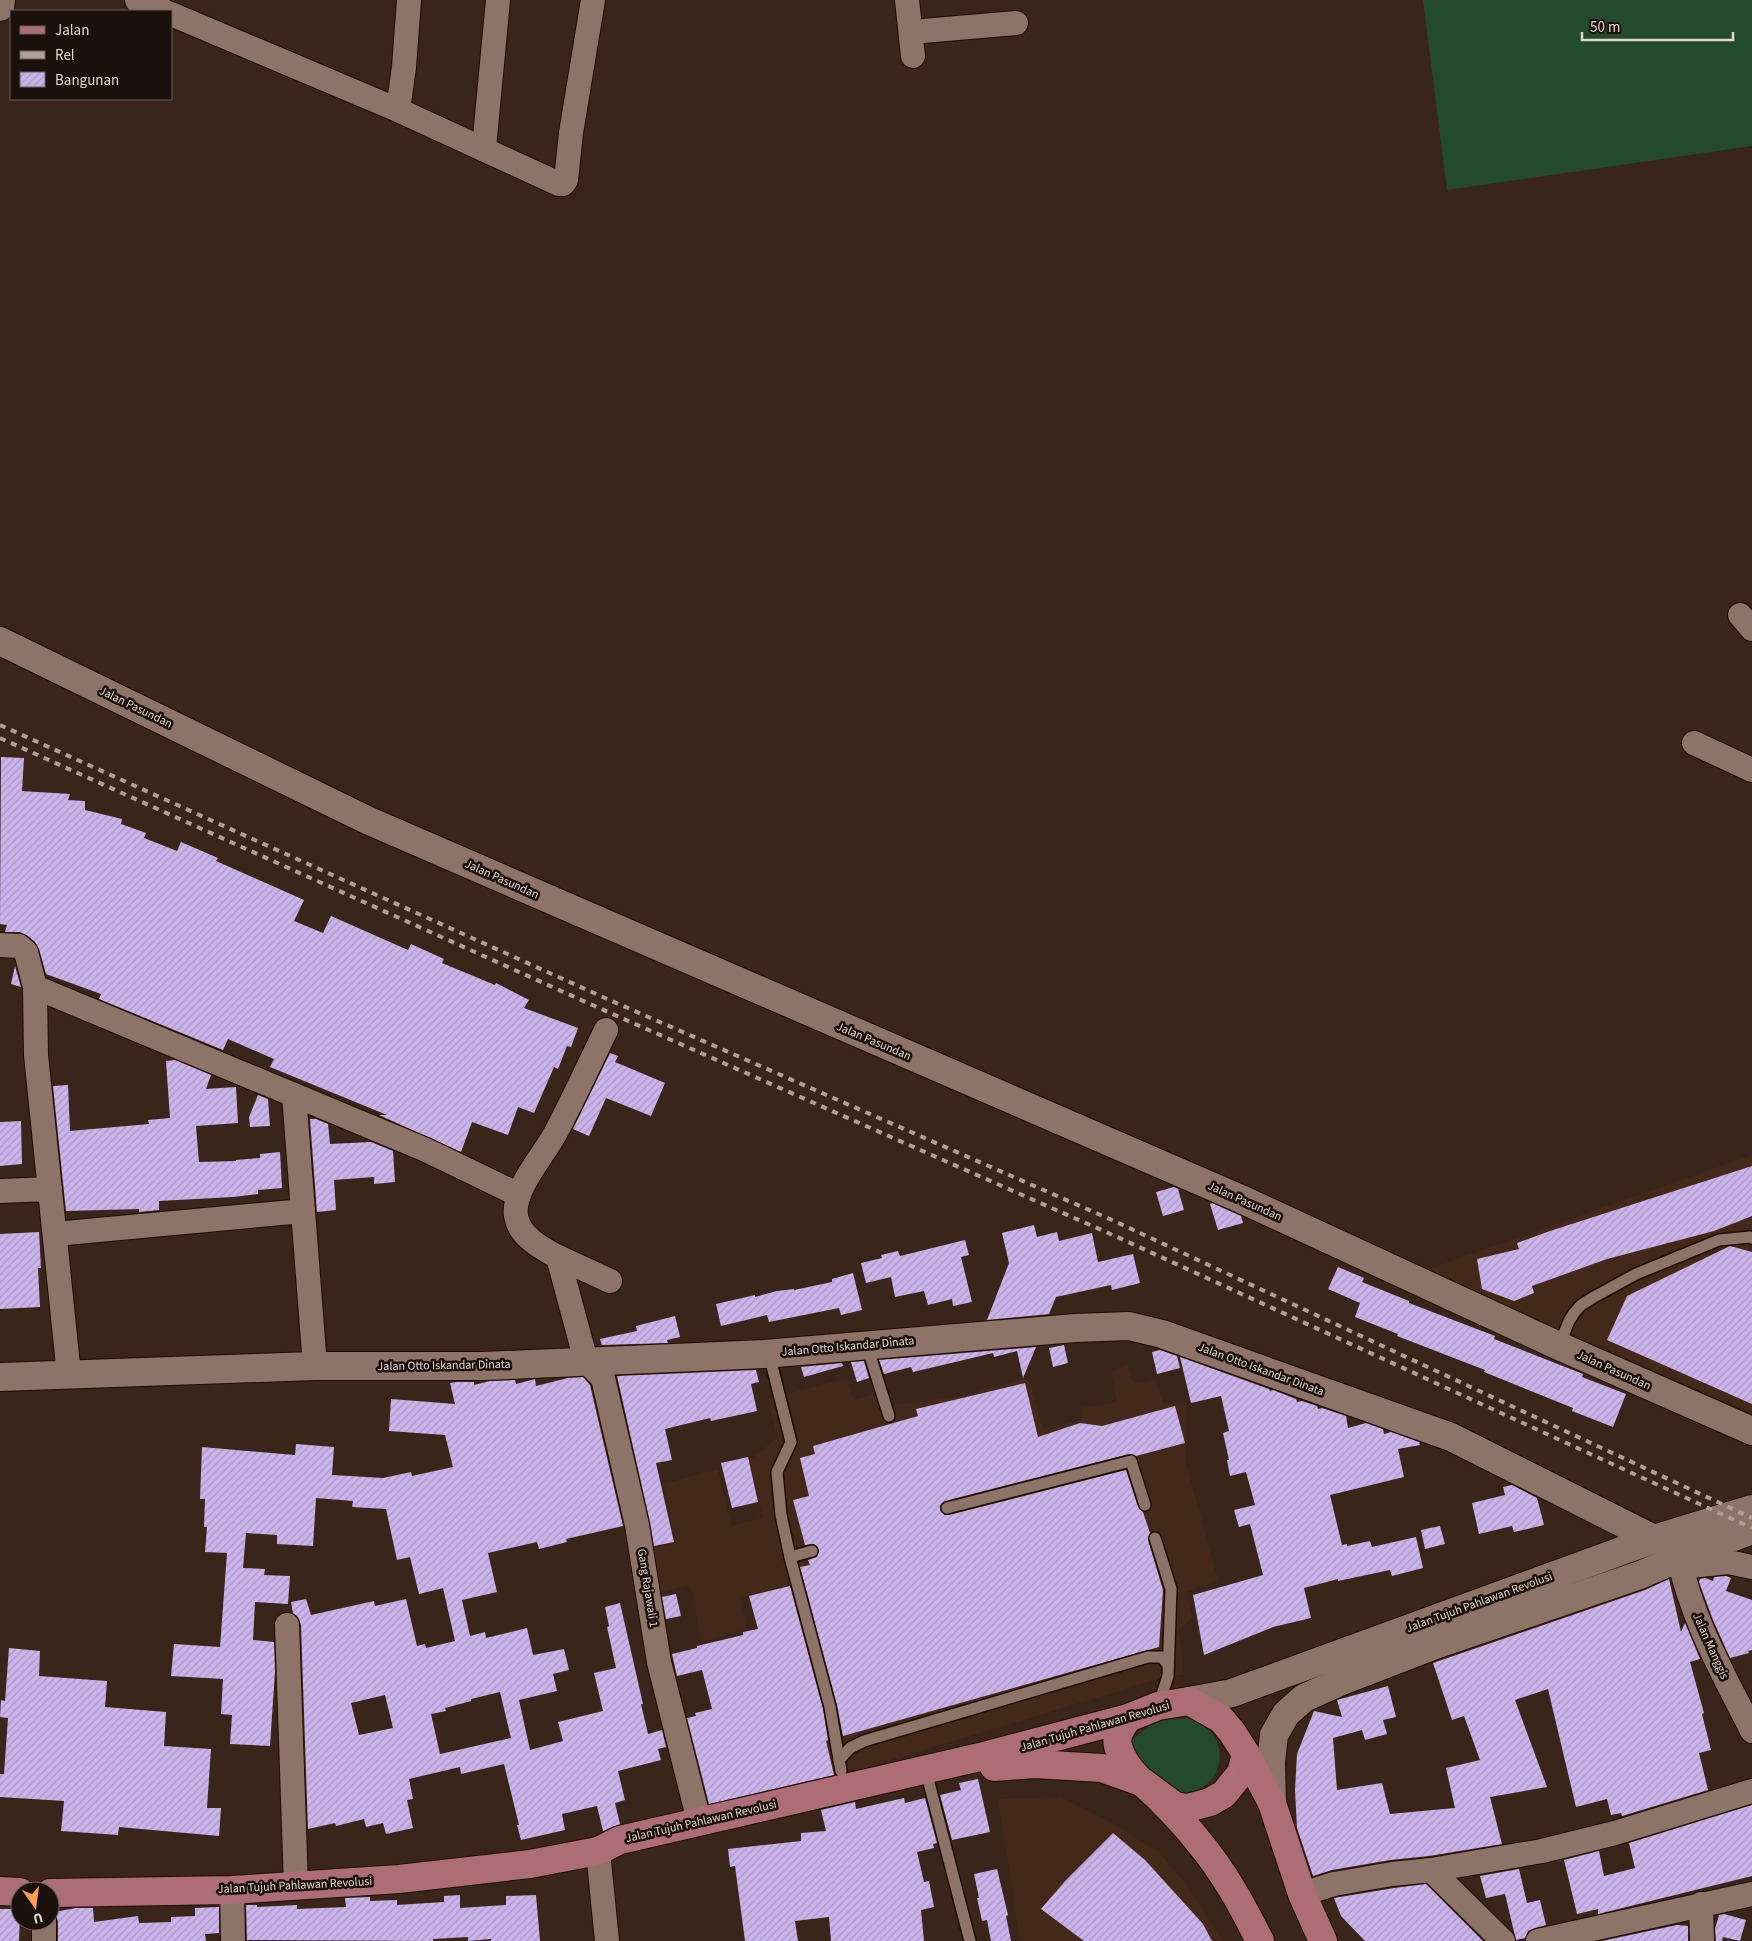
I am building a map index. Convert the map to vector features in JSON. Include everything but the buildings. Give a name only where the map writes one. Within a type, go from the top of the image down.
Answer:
[{"type":"main road","name":"Jalan Tujuh Pahlawan Revolusi","points":[[60,1893],[232,1890],[399,1879],[530,1864],[598,1851],[620,1840],[699,1822],[842,1773],[980,1757],[1128,1718],[1158,1706],[1189,1701]]},
{"type":"main road","points":[[1189,1701],[1221,1719],[1246,1754],[1272,1803],[1302,1894],[1322,1941]]},
{"type":"main road","points":[[1128,1718],[1118,1731],[1118,1747],[1131,1772],[1175,1806],[1188,1808],[1210,1802],[1224,1794],[1241,1773],[1246,1754]]},
{"type":"main road","name":"Jalan Tujuh Pahlawan Revolusi","points":[[598,1851],[622,1856],[928,1779],[979,1768],[1042,1764],[1102,1768],[1144,1783]]},
{"type":"main road","points":[[1144,1783],[1199,1841],[1237,1895],[1260,1941]]},
{"type":"street","points":[[0,0],[0,7]]},
{"type":"street","points":[[137,0],[162,10]]},
{"type":"street","points":[[398,110],[404,67],[409,0]]},
{"type":"street","points":[[484,148],[498,0]]},
{"type":"street","points":[[172,14],[398,110],[559,184],[563,184],[566,180],[571,133],[593,0]]},
{"type":"street","points":[[907,0],[913,56]]},
{"type":"street","points":[[911,32],[1016,23]]},
{"type":"street","name":"Jalan Pasundan","points":[[0,641],[367,820],[1241,1199],[1559,1346],[1752,1430]]},
{"type":"street","points":[[1694,743],[1752,770]]},
{"type":"street","points":[[0,945],[18,946],[26,952],[35,987],[36,1055],[56,1234],[68,1375]]},
{"type":"street","points":[[35,987],[426,1150],[519,1195]]},
{"type":"street","points":[[606,1030],[555,1135],[519,1195],[516,1214],[520,1229],[546,1251],[610,1281]]},
{"type":"street","points":[[294,1094],[315,1366]]},
{"type":"street","points":[[0,1191],[50,1189]]},
{"type":"street","points":[[56,1234],[303,1211]]},
{"type":"street","points":[[558,1258],[586,1361]]},
{"type":"street","name":"Jalan Otto Iskandar Dinata","points":[[0,1377],[315,1366],[482,1366],[768,1353],[1075,1328],[1129,1326],[1162,1334],[1451,1437],[1654,1539]]},
{"type":"street","name":"Gang Rajawali 1","points":[[586,1361],[603,1378],[638,1525],[659,1662],[699,1822]]},
{"type":"street","name":"Jalan Tujuh Pahlawan Revolusi","points":[[1189,1701],[1232,1693],[1654,1539],[1752,1509]]},
{"type":"street","name":"Jalan Tujuh Pahlawan Revolusi","points":[[1272,1803],[1271,1762],[1274,1735],[1286,1714],[1304,1698],[1342,1681],[1438,1644],[1680,1562],[1752,1530]]},
{"type":"street","points":[[1680,1562],[1728,1562],[1752,1567]]},
{"type":"street","name":"Jalan Manggis","points":[[1680,1562],[1705,1639],[1752,1731]]},
{"type":"street","points":[[287,1625],[296,1886]]},
{"type":"street","points":[[1246,1754],[1261,1747],[1274,1735]]},
{"type":"street","points":[[1302,1894],[1334,1884],[1392,1874],[1431,1870],[1551,1849],[1615,1833],[1752,1791]]},
{"type":"street","points":[[598,1851],[607,1941]]},
{"type":"street","points":[[1431,1870],[1503,1941]]},
{"type":"street","points":[[232,1890],[233,1941]]},
{"type":"street","points":[[1538,1941],[1752,1894]]},
{"type":"street","points":[[1701,1904],[1702,1941]]},
{"type":"lane","points":[[1559,1346],[1574,1313],[1581,1305],[1594,1296],[1636,1274],[1719,1240],[1752,1238]]},
{"type":"lane","points":[[866,1344],[889,1416]]},
{"type":"lane","points":[[768,1353],[791,1442],[777,1472],[781,1515],[790,1557],[830,1707],[842,1773]]},
{"type":"lane","points":[[947,1508],[1131,1461],[1145,1506]]},
{"type":"lane","points":[[1155,1538],[1171,1589],[1168,1676],[1158,1706]]},
{"type":"lane","points":[[790,1557],[812,1551]]},
{"type":"lane","points":[[1168,1644],[1174,1634],[1177,1592]]},
{"type":"lane","points":[[842,1773],[850,1748],[864,1741],[1148,1657],[1162,1657],[1168,1665]]},
{"type":"lane","points":[[928,1779],[970,1941]]},
{"type":"shaded area","points":[[1752,1155],[1752,1413],[1426,1270]]},
{"type":"shaded area","points":[[1127,1365],[1133,1383],[1156,1380],[1163,1403],[1187,1402],[1186,1463],[1218,1580],[1186,1592],[1192,1617],[1179,1630],[1184,1675],[1168,1676],[865,1768],[841,1771],[834,1777],[787,1586],[740,1597],[747,1629],[702,1642],[690,1585],[654,1594],[646,1550],[676,1543],[663,1484],[718,1469],[731,1526],[763,1518],[750,1460],[777,1438],[767,1399],[847,1378],[854,1400],[873,1394],[868,1373],[882,1370],[893,1405],[955,1397],[1029,1378],[1043,1429],[1082,1420],[1080,1408],[1117,1402],[1111,1372]]},
{"type":"shaded area","points":[[1060,1797],[1110,1822],[1159,1852],[1188,1887],[1223,1941],[1020,1941],[998,1799]]},
{"type":"green space","points":[[1423,0],[1752,0],[1752,146],[1447,190]]},
{"type":"green space","points":[[1186,1718],[1203,1725],[1213,1736],[1219,1748],[1219,1762],[1215,1774],[1206,1784],[1194,1791],[1177,1792],[1166,1789],[1157,1782],[1133,1756],[1131,1742],[1143,1730],[1156,1723]]},
{"type":"railway","points":[[0,725],[605,998],[1112,1220],[1752,1518]]},
{"type":"railway","points":[[0,738],[599,1008],[1115,1236],[1752,1528]]}]
